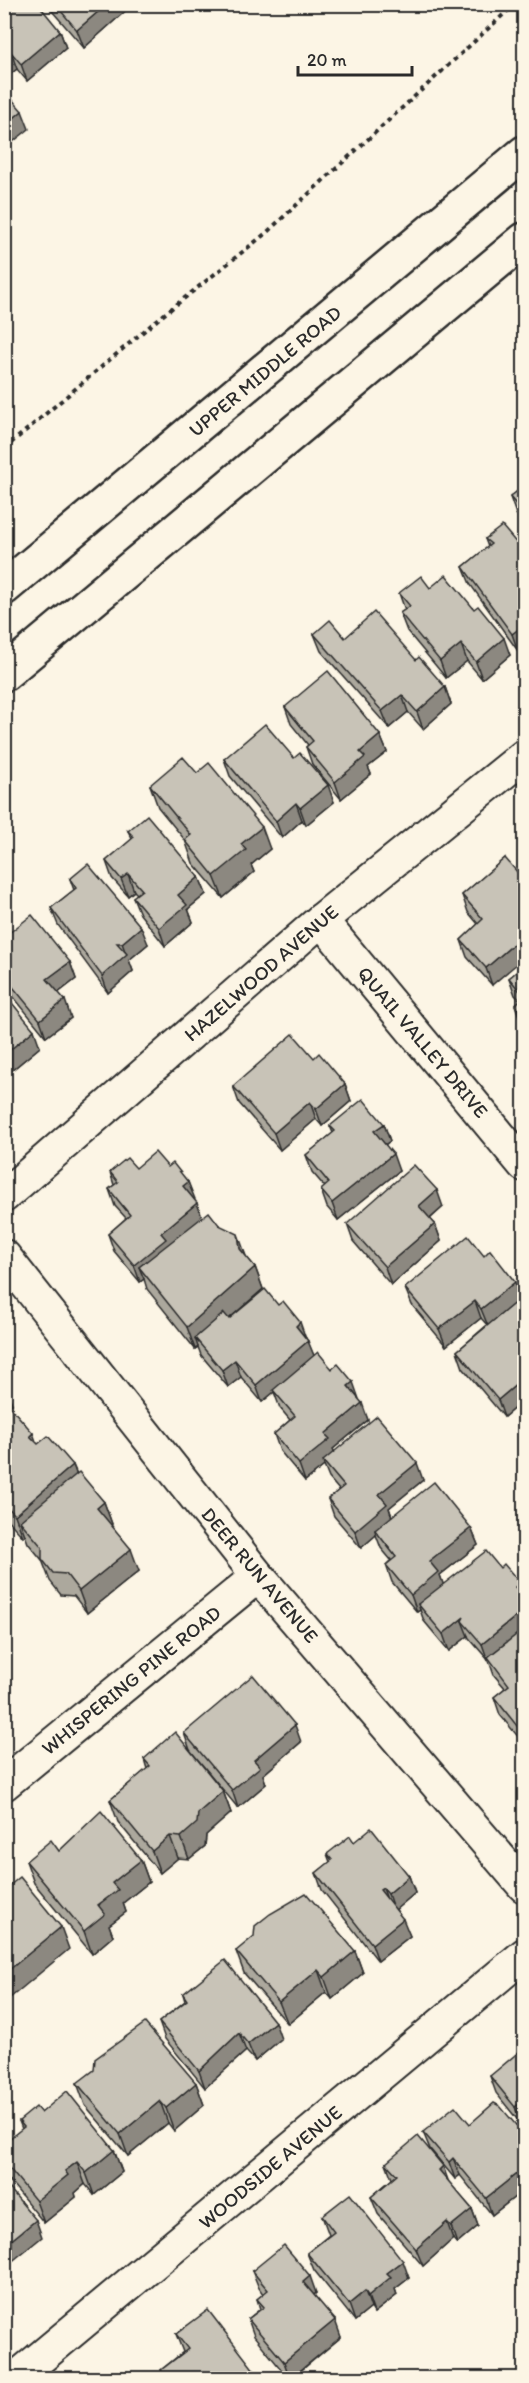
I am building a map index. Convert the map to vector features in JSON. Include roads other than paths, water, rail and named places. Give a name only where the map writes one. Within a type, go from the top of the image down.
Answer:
[{"type":"main road","name":"UPPER MIDDLE ROAD","points":[[4,588],[525,153]]},
{"type":"main road","points":[[4,674],[525,240]]},
{"type":"street","name":"HAZELWOOD AVENUE","points":[[4,1196],[321,920],[525,756]]},
{"type":"street","name":"QUAIL VALLEY DRIVE","points":[[321,920],[525,1165]]},
{"type":"street","name":"DEER RUN AVENUE","points":[[4,1256],[258,1576],[525,1886]]},
{"type":"street","name":"WHISPERING PINE ROAD","points":[[4,1784],[258,1576]]},
{"type":"street","name":"WOODSIDE AVENUE","points":[[16,2379],[525,1955]]}]
